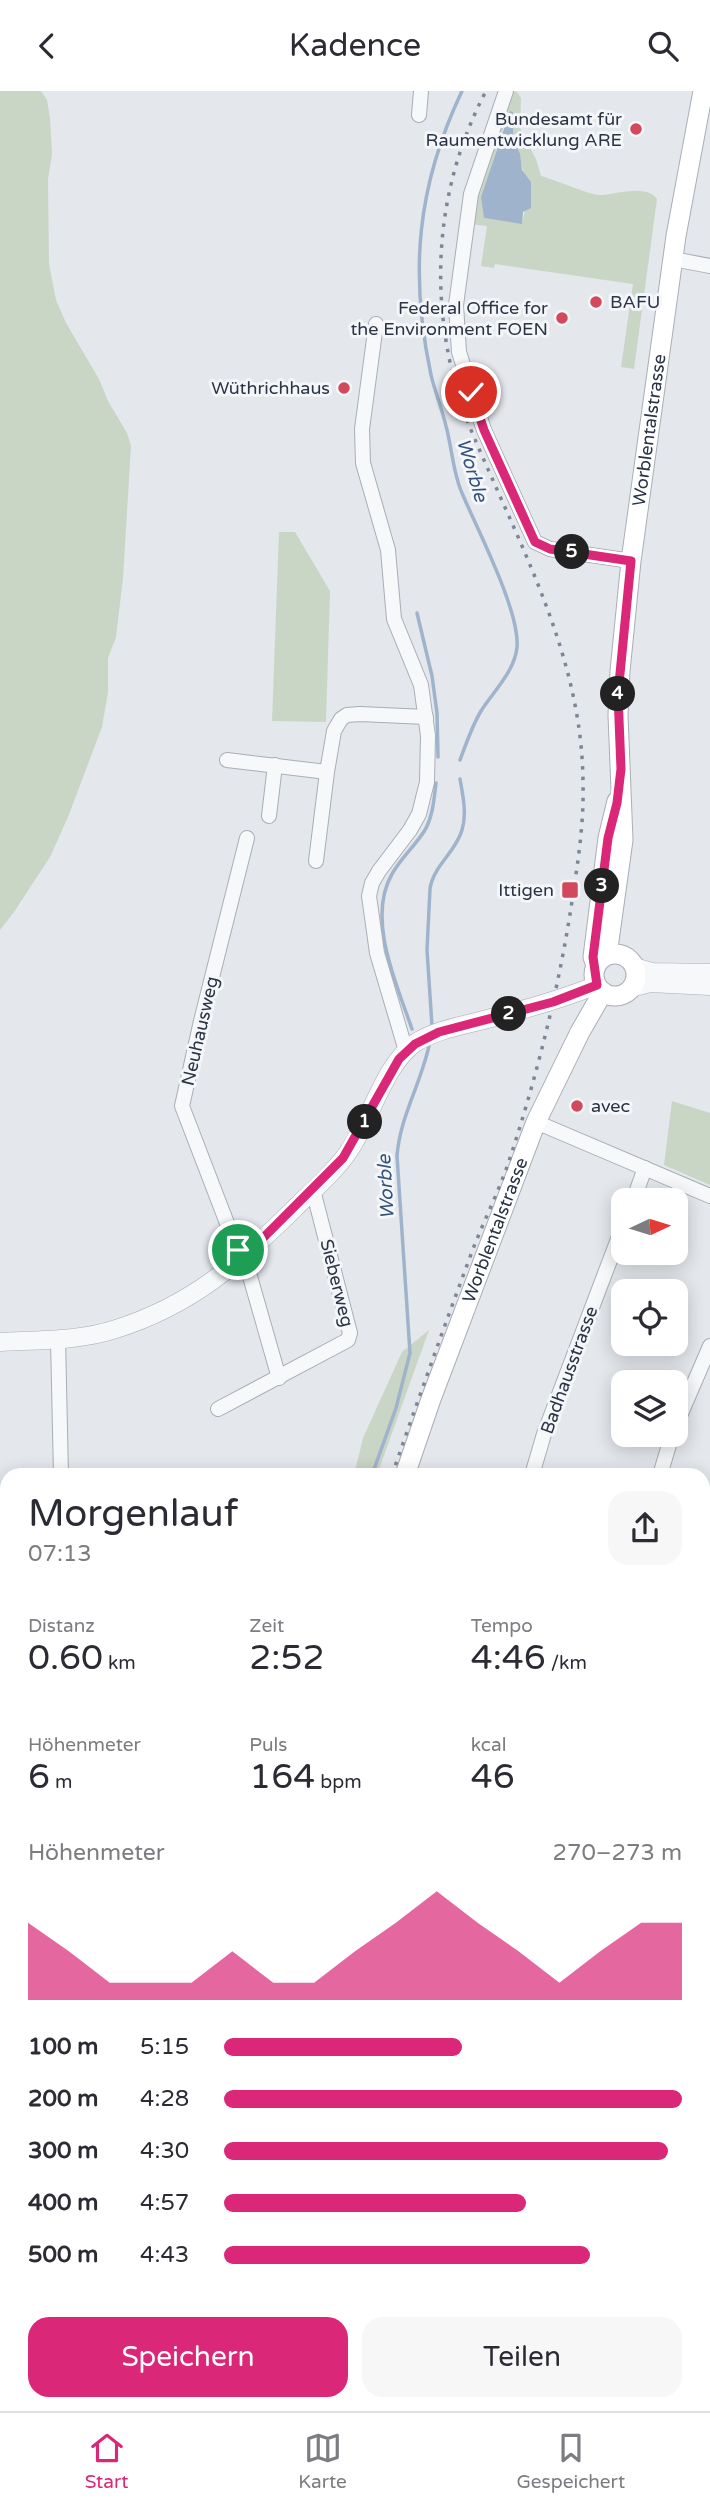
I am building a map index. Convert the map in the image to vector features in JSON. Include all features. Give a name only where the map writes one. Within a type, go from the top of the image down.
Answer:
[{"type":"main road","name":"Worblentalstrasse","points":[[407,1468],[536,1122],[610,970],[623,840],[618,715],[631,561],[673,259],[687,168],[703,91]]},
{"type":"main road","points":[[610,970],[635,979],[631,988],[618,995],[610,970]]},
{"type":"street","points":[[419,115],[421,91]]},
{"type":"street","points":[[506,91],[467,211],[467,232],[455,314],[461,360],[484,430],[535,542],[550,549],[631,561]]},
{"type":"street","points":[[673,259],[710,266]]},
{"type":"street","points":[[376,324],[362,429],[363,463],[388,550],[394,619],[416,671],[426,717],[428,767],[419,814],[379,871],[369,896],[377,953],[410,1047]]},
{"type":"street","points":[[316,861],[334,731],[341,719],[347,715],[360,714],[426,717]]},
{"type":"street","points":[[226,760],[327,772]]},
{"type":"street","points":[[269,816],[275,765]]},
{"type":"street","name":"Neuhausweg","points":[[243,1258],[235,1244],[183,1106],[201,1021],[247,838]]},
{"type":"street","points":[[0,1342],[58,1339],[114,1330],[163,1311],[212,1283],[243,1258],[313,1190],[350,1148],[394,1067],[410,1047],[439,1032],[553,1002],[610,970],[710,973]]},
{"type":"street","points":[[631,988],[650,983],[710,986]]},
{"type":"street","points":[[536,1122],[710,1196]]},
{"type":"street","points":[[638,1188],[645,1168]]},
{"type":"street","name":"Sieberweg","points":[[218,1409],[348,1340],[350,1333],[313,1190]]},
{"type":"street","points":[[243,1258],[279,1378]]},
{"type":"street","name":"Badhausstrasse","points":[[534,1468],[544,1434],[611,1259]]},
{"type":"street","points":[[58,1339],[61,1468]]},
{"type":"street","points":[[688,1397],[710,1346]]},
{"type":"street","points":[[662,1468],[668,1447]]},
{"type":"green space","points":[[0,91],[41,91],[47,100],[52,154],[48,179],[49,264],[56,300],[127,433],[131,446],[123,578],[116,637],[108,658],[108,692],[102,727],[50,857],[0,930]]},
{"type":"green space","points":[[511,91],[517,92],[521,98],[520,128],[536,159],[541,176],[599,195],[638,191],[652,194],[657,199],[634,369],[621,367],[633,284],[495,264],[494,268],[481,266],[487,226],[470,224],[474,201]],"holes":[[[508,113],[513,117],[513,137],[524,174],[525,210],[522,223],[484,218],[482,197]]]},
{"type":"green space","points":[[279,532],[295,532],[330,591],[326,722],[272,721]]},
{"type":"green space","points":[[672,1101],[710,1113],[710,1185],[664,1165]]},
{"type":"green space","points":[[429,1330],[380,1468],[356,1468],[363,1438],[402,1352]]},
{"type":"water","points":[[510,111],[513,112],[513,137],[520,154],[522,170],[531,182],[531,208],[523,212],[522,224],[484,218],[481,197]]},
{"type":"waterway","name":"Worble","points":[[460,760],[478,717],[508,673],[517,647],[512,613],[505,592],[457,477],[431,375],[420,301],[421,230],[427,195],[435,161],[462,91]]},
{"type":"waterway","points":[[417,613],[432,676],[437,713],[438,757]]},
{"type":"waterway","name":"Worble","points":[[432,1026],[427,950],[430,889],[435,873],[462,830],[464,811],[460,779]]},
{"type":"waterway","points":[[412,1029],[392,972],[383,931],[382,911],[392,874],[428,825],[436,783]]},
{"type":"waterway","name":"Worble","points":[[375,1468],[396,1408],[410,1353],[397,1156],[402,1126],[430,1041]]},
{"type":"railway","points":[[394,1468],[473,1249],[507,1167],[530,1094],[566,939],[582,816],[581,746],[576,709],[557,636],[530,565],[460,401],[443,322],[442,243],[447,204],[469,128],[486,91]]},
{"type":"place","name":"Bundesamt für Raumentwicklung ARE","points":[[636,129]]},
{"type":"place","name":"BAFU","points":[[596,302]]},
{"type":"place","name":"Federal Office for the Environment FOEN","points":[[562,318]]},
{"type":"place","name":"Wüthrichhaus","points":[[344,388]]},
{"type":"place","name":"Ittigen","points":[[570,890]]},
{"type":"place","name":"avec","points":[[577,1106]]},
{"type":"route","points":[[238,1250],[243,1258],[332,1172],[350,1148],[399,1059],[415,1044],[439,1032],[553,1002],[597,985],[593,957],[608,838],[617,803],[621,769],[618,694],[631,561],[550,549],[535,542],[484,430],[471,392]]}]
